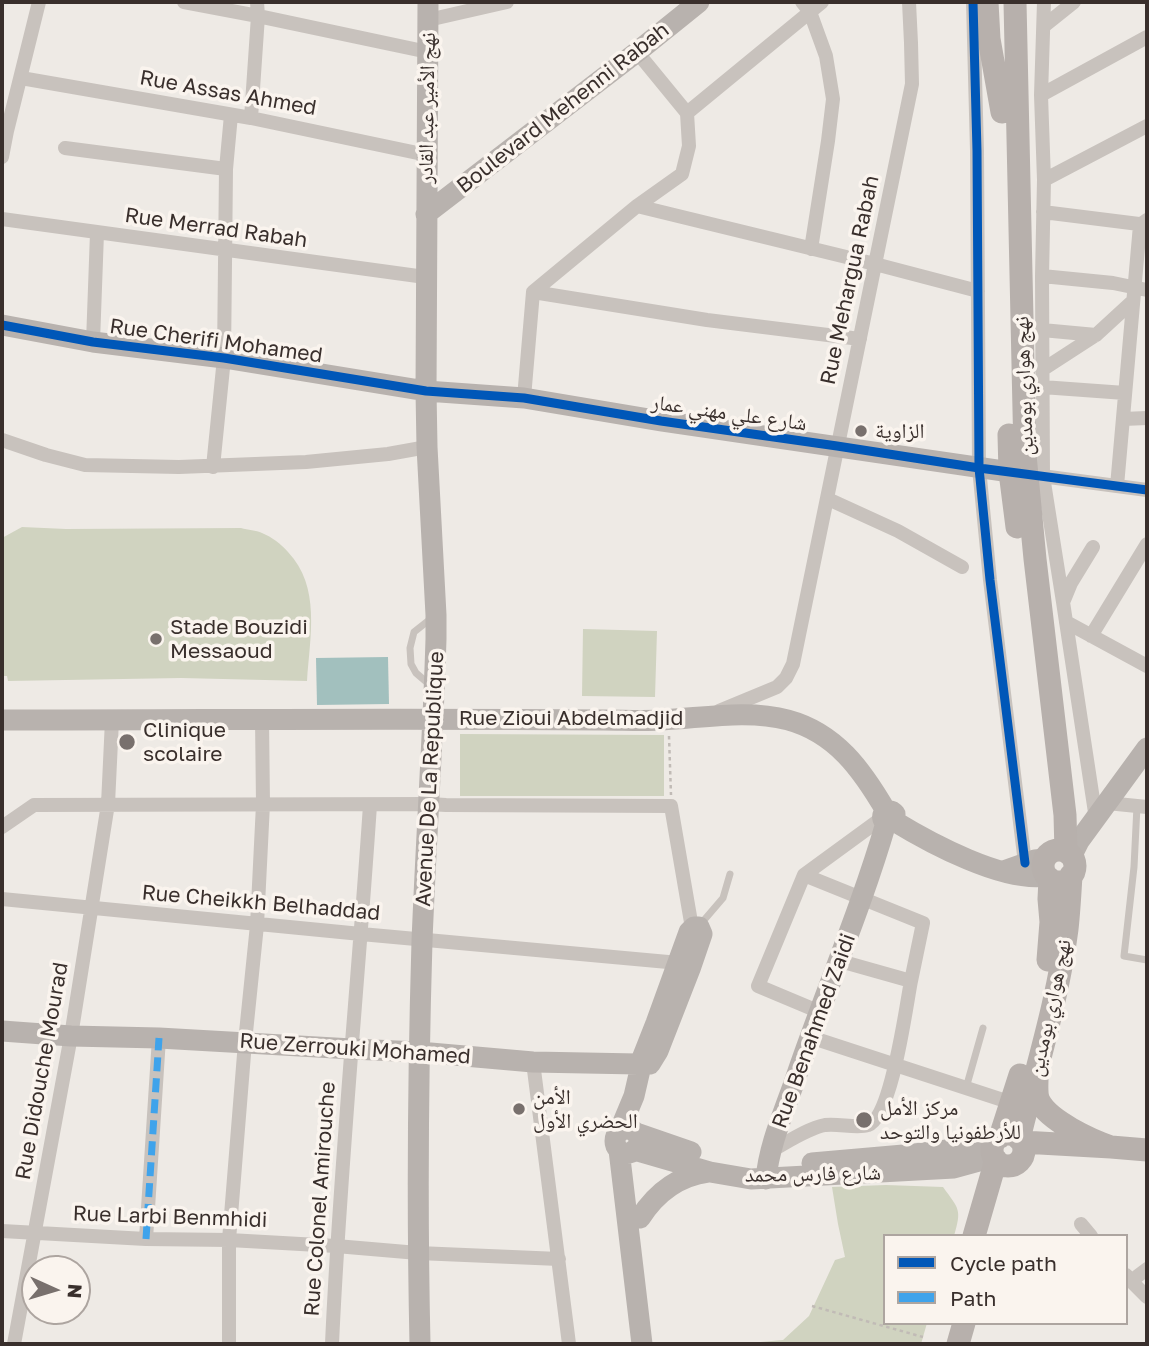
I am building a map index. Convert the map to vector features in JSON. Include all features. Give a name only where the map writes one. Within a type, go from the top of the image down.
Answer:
[{"type":"main road","points":[[987,2],[989,39],[1010,111]]},
{"type":"main road","name":"نهج هواري بومدين","points":[[990,1234],[1005,1181],[1012,1103],[1038,1008],[1047,963],[1053,864],[1065,815],[1025,455],[1010,111],[999,2]]},
{"type":"main road","name":"نهج هواري بومدين","points":[[1010,111],[1015,2]]},
{"type":"main road","points":[[1010,111],[1026,40],[1040,11]]},
{"type":"main road","name":"نهج هواري بومدين","points":[[975,1234],[1039,1060],[1065,941],[1053,864],[1027,474]]},
{"type":"main road","points":[[1039,1060],[1037,1095],[1045,1108],[1063,1123],[1111,1147],[1147,1150]]},
{"type":"main road","points":[[1007,1150],[1099,1154],[1111,1147]]},
{"type":"main road","points":[[934,1340],[948,1325]]},
{"type":"main road","points":[[958,1344],[963,1325]]},
{"type":"street","points":[[2,154],[39,2]]},
{"type":"street","points":[[184,2],[257,9],[428,52]]},
{"type":"street","points":[[428,11],[507,2]]},
{"type":"street","name":"Boulevard Mehenni Rabah","points":[[426,214],[698,2]]},
{"type":"street","points":[[687,113],[806,7],[822,2]]},
{"type":"street","name":"Rue Mehargua Rabah","points":[[703,717],[777,687],[786,678],[793,664],[912,84],[909,2]]},
{"type":"street","points":[[974,2],[979,468],[990,580],[1053,864]]},
{"type":"street","points":[[1040,11],[1062,2]]},
{"type":"street","points":[[1040,11],[1074,2]]},
{"type":"street","points":[[806,7],[825,56],[833,99],[811,249]]},
{"type":"street","points":[[251,118],[257,9]]},
{"type":"street","name":"نهج الأمير عبد القادر","points":[[426,214],[428,11]]},
{"type":"street","points":[[1040,11],[1044,180],[1042,387],[1027,474],[1065,611],[1101,811]]},
{"type":"street","points":[[1041,95],[1147,37]]},
{"type":"street","points":[[524,398],[533,292],[637,206],[682,174],[689,146],[687,113],[637,52]]},
{"type":"street","name":"Rue Assas Ahmed","points":[[21,78],[251,118],[427,155]]},
{"type":"street","points":[[213,467],[224,358],[226,169],[231,115]]},
{"type":"street","points":[[1044,180],[1147,125]]},
{"type":"street","points":[[65,148],[226,169]]},
{"type":"street","points":[[637,206],[978,291]]},
{"type":"street","points":[[1043,212],[1145,223],[1117,486]]},
{"type":"street","name":"Avenue De La Republique","points":[[420,1344],[419,1052],[436,615],[427,447],[426,214]]},
{"type":"street","name":"Rue Merrad Rabah","points":[[2,219],[425,276]]},
{"type":"street","points":[[93,342],[97,233]]},
{"type":"street","points":[[1042,276],[1113,283],[1138,293]]},
{"type":"street","points":[[533,292],[707,320],[859,339]]},
{"type":"street","points":[[1042,370],[1096,335],[1138,293]]},
{"type":"street","name":"Rue Cherifi Mohamed","points":[[2,325],[93,342],[224,358],[426,391]]},
{"type":"street","points":[[1042,330],[1096,335]]},
{"type":"street","points":[[1042,387],[1125,393]]},
{"type":"street","name":"شارع علي مهني عمار","points":[[426,391],[524,398],[661,421],[1027,474]]},
{"type":"street","points":[[1123,419],[1147,418]]},
{"type":"street","points":[[2,440],[34,452],[85,465],[179,467],[306,462],[388,454],[427,447]]},
{"type":"street","points":[[1027,474],[1147,490]]},
{"type":"street","points":[[828,499],[898,531],[962,567]]},
{"type":"street","points":[[1065,611],[1071,583],[1093,547]]},
{"type":"street","points":[[1091,636],[1145,553]]},
{"type":"street","points":[[1039,591],[1091,636],[1147,666]]},
{"type":"street","name":"Rue Zioui Abdelmadjid","points":[[2,720],[668,720],[751,714],[804,725],[831,740],[866,779],[887,818]]},
{"type":"street","points":[[229,1344],[229,1240],[257,925],[263,804],[262,719]]},
{"type":"street","name":"Rue Didouche Mourad","points":[[14,1344],[71,1036],[108,804],[112,720]]},
{"type":"street","points":[[820,1012],[758,986],[804,875],[887,818],[932,844],[1002,872],[1035,878],[1079,841],[1147,748]]},
{"type":"street","points":[[2,828],[34,805],[671,806],[688,900],[695,928],[702,934],[685,966],[658,1051],[643,1066],[629,1141],[642,1344]]},
{"type":"street","name":"Rue Colonel Amirouche","points":[[332,1344],[336,1245],[370,805]]},
{"type":"street","points":[[1101,811],[1142,807]]},
{"type":"street","name":"Rue Benahmed Zaidi","points":[[768,1165],[805,1036],[820,1012],[887,818]]},
{"type":"street","points":[[768,1165],[806,1132],[823,1126],[868,1125],[880,1113],[895,1066],[923,923],[804,875]]},
{"type":"street","name":"Rue Cheikkh Belhaddad","points":[[2,899],[685,966]]},
{"type":"street","points":[[839,961],[911,981]]},
{"type":"street","name":"Rue Zerrouki Mohamed","points":[[2,1031],[245,1042],[533,1062],[643,1066]]},
{"type":"street","points":[[805,1036],[1012,1103]]},
{"type":"street","points":[[146,1239],[159,1038]]},
{"type":"street","points":[[533,1062],[569,1344]]},
{"type":"street","points":[[629,1141],[655,1344]]},
{"type":"street","name":"شارع فارس محمد","points":[[629,1141],[710,1171],[751,1179],[768,1165]]},
{"type":"street","name":"شارع فارس محمد","points":[[629,1141],[735,1164],[768,1165],[1007,1150]]},
{"type":"street","points":[[640,1218],[652,1202],[670,1186],[685,1178],[710,1171]]},
{"type":"street","points":[[1081,1224],[1089,1234]]},
{"type":"street","name":"Rue Larbi Benmhidi","points":[[2,1231],[336,1245],[418,1254],[559,1259]]},
{"type":"street","points":[[1147,1269],[1129,1278],[1147,1297]]},
{"type":"lane","points":[[1142,807],[1124,956],[1147,960]]},
{"type":"lane","points":[[695,928],[723,898],[730,874]]},
{"type":"lane","points":[[966,1089],[983,1028]]},
{"type":"path","points":[[668,720],[671,806]]},
{"type":"path","points":[[812,1306],[934,1340]]},
{"type":"green space","name":"Stade Bouzidi Messaoud","points":[[22,527],[241,528],[269,537],[288,552],[298,566],[309,596],[311,630],[307,681],[181,678],[8,681],[7,676],[2,676],[2,538]]},
{"type":"green space","points":[[583,629],[657,631],[655,697],[582,696]]},
{"type":"green space","points":[[460,734],[664,735],[664,796],[460,796]]},
{"type":"green space","points":[[832,1187],[943,1187],[953,1200],[958,1210],[954,1234],[883,1234],[883,1325],[926,1325],[921,1344],[738,1344],[783,1340],[809,1316],[835,1260],[845,1257]]},
{"type":"water","points":[[388,657],[389,704],[317,705],[316,658]]},
{"type":"marked path","points":[[146,1239],[159,1038]]},
{"type":"cycle path","points":[[973,2],[979,468],[1025,863]]},
{"type":"cycle path","points":[[2,325],[93,342],[224,358],[426,391],[524,398],[979,468],[1147,490]]},
{"type":"place","name":"الزاوية","points":[[861,431]]},
{"type":"place","name":"Stade Bouzidi Messaoud","points":[[156,639]]},
{"type":"place","name":"Clinique scolaire","points":[[127,742]]},
{"type":"place","name":"الأمن الحضري الأول","points":[[519,1109]]},
{"type":"place","name":"مركز الأمل للأرطفونيا والتوحد","points":[[864,1120]]}]
